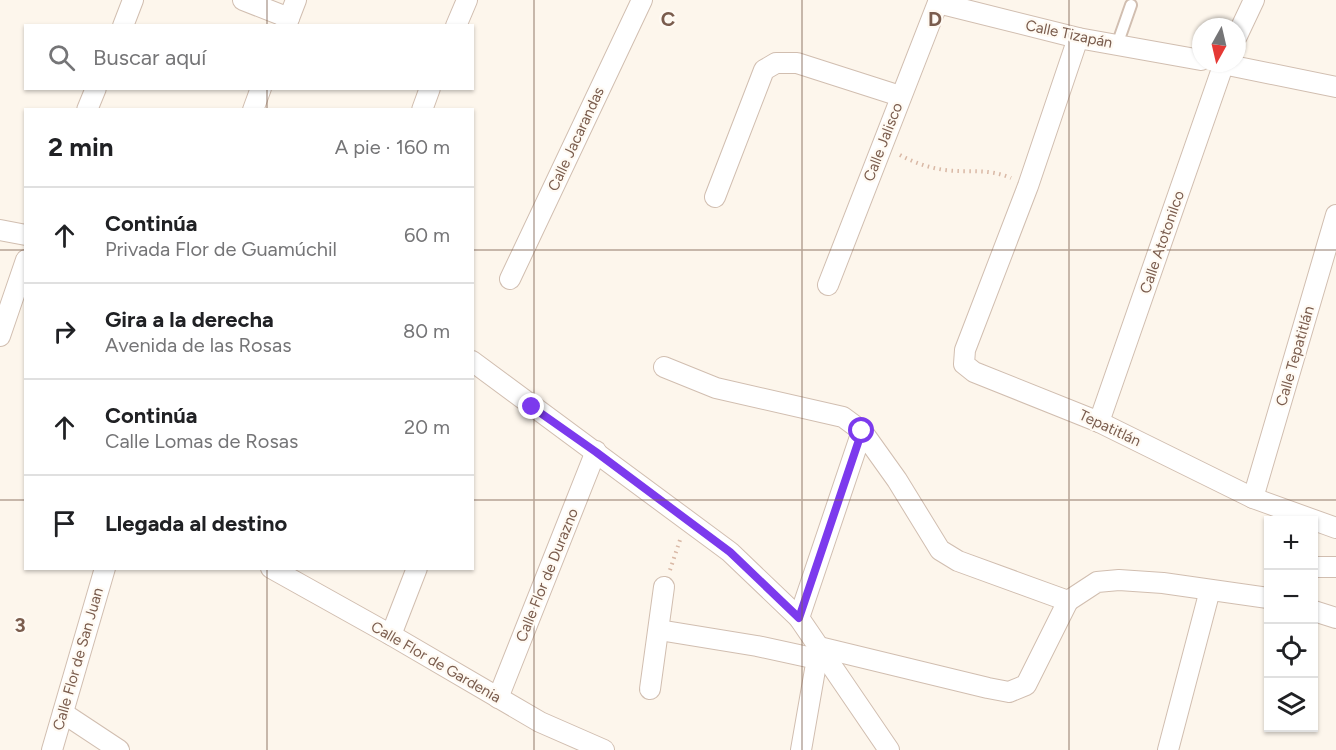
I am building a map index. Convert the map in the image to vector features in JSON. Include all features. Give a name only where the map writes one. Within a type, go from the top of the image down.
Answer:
[{"type":"street","points":[[124,24],[134,0]]},
{"type":"street","points":[[243,0],[290,14]]},
{"type":"street","points":[[457,24],[467,0]]},
{"type":"street","name":"Calle Jacarandas","points":[[510,279],[642,0]]},
{"type":"street","points":[[1246,18],[1254,0]]},
{"type":"street","name":"Calle Tizapán","points":[[939,2],[1078,38],[1192,58]]},
{"type":"street","name":"Calle Jalisco","points":[[828,285],[900,96],[939,2]]},
{"type":"street","points":[[1028,186],[1078,38]]},
{"type":"street","points":[[715,197],[764,70],[776,63],[797,63],[900,96]]},
{"type":"street","points":[[1246,68],[1336,87]]},
{"type":"street","name":"Calle Atotonilco","points":[[1099,422],[1219,72]]},
{"type":"street","points":[[88,108],[95,90]]},
{"type":"street","points":[[254,108],[260,90]]},
{"type":"street","points":[[423,108],[429,90]]},
{"type":"street","name":"Tepatitlán","points":[[1028,186],[965,350],[964,364],[974,372],[1099,422],[1253,498],[1336,528]]},
{"type":"street","name":"Calle Tepatitlán","points":[[1253,498],[1336,215]]},
{"type":"street","points":[[0,230],[24,235]]},
{"type":"street","points":[[0,336],[24,266]]},
{"type":"street","points":[[477,365],[730,552],[799,618],[818,653],[889,750]]},
{"type":"street","points":[[664,367],[716,388],[843,417],[862,431],[897,480],[940,550],[958,561],[1068,601]]},
{"type":"street","points":[[799,618],[862,431]]},
{"type":"street","name":"Calle Flor de Durazno","points":[[498,698],[596,452]]},
{"type":"street","points":[[1318,567],[1336,567]]},
{"type":"street","name":"Calle Flor de San Juan","points":[[52,750],[104,570]]},
{"type":"street","name":"Calle Flor de Gardenia","points":[[275,570],[540,722],[604,750]]},
{"type":"street","points":[[391,635],[416,570]]},
{"type":"street","points":[[660,630],[757,646],[818,653],[1009,692],[1026,685],[1068,601],[1097,582],[1144,581],[1264,597]]},
{"type":"street","points":[[650,689],[660,630],[664,587]]},
{"type":"street","points":[[1168,750],[1210,590]]},
{"type":"street","points":[[1318,612],[1336,618]]},
{"type":"street","points":[[801,750],[818,653]]},
{"type":"street","points":[[63,713],[119,750]]},
{"type":"lane","points":[[1117,45],[1131,5]]},
{"type":"path","points":[[882,146],[913,162],[945,170],[998,172],[1028,186]]},
{"type":"path","points":[[664,587],[686,519]]},
{"type":"route","points":[[532,407],[730,552],[799,618],[862,431]]}]
